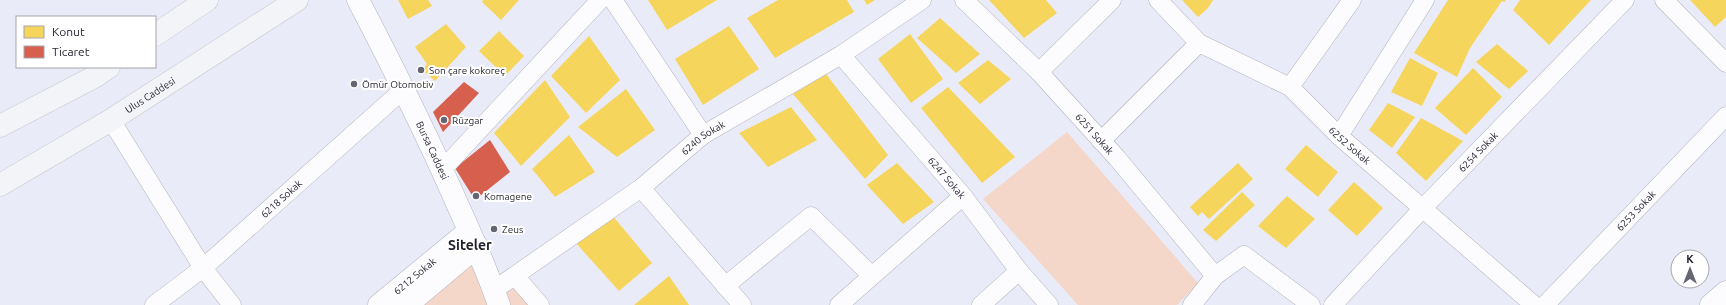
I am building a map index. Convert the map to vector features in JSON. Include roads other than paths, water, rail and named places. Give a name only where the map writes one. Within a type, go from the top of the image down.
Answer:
[{"type":"main road","points":[[156,34],[207,0]]},
{"type":"main road","name":"Ulus Caddesi","points":[[0,185],[111,120],[297,0]]},
{"type":"main road","name":"Bursa Caddesi","points":[[358,0],[404,89],[442,170],[473,239],[496,298]]},
{"type":"main road","points":[[0,126],[96,76],[108,68]]},
{"type":"main road","name":"6212 Sokak","points":[[379,305],[473,239]]},
{"type":"main road","name":"6212 Sokak","points":[[407,305],[473,239]]},
{"type":"main road","points":[[1711,305],[1726,292]]},
{"type":"street","points":[[442,170],[600,0]]},
{"type":"street","points":[[613,0],[703,135]]},
{"type":"street","name":"6240 Sokak","points":[[496,298],[515,276],[642,188],[703,135],[841,55],[922,0]]},
{"type":"street","name":"6251 Sokak","points":[[964,0],[1039,72],[1101,141],[1216,276]]},
{"type":"street","points":[[1039,72],[1112,0]]},
{"type":"street","name":"6252 Sokak","points":[[1158,0],[1199,43],[1290,87],[1339,136],[1534,305]]},
{"type":"street","points":[[1290,87],[1352,0]]},
{"type":"street","points":[[1339,136],[1425,0]]},
{"type":"street","name":"6254 Sokak","points":[[1333,305],[1422,209],[1625,0]]},
{"type":"street","points":[[1664,0],[1726,64]]},
{"type":"street","points":[[1101,141],[1199,43]]},
{"type":"street","name":"6247 Sokak","points":[[841,55],[963,196],[1019,271],[1049,305]]},
{"type":"street","name":"6218 Sokak","points":[[154,305],[203,268],[404,89]]},
{"type":"street","name":"6253 Sokak","points":[[1545,305],[1726,116]]},
{"type":"street","points":[[111,120],[203,268],[232,305]]},
{"type":"street","points":[[642,188],[742,305]]},
{"type":"street","points":[[840,305],[963,196]]},
{"type":"street","points":[[725,286],[811,216],[872,276]]},
{"type":"street","points":[[1192,305],[1216,276],[1244,255],[1311,305]]},
{"type":"street","points":[[981,305],[1019,271]]},
{"type":"street","points":[[515,276],[540,305]]},
{"type":"place","name":"Son çare kokoreç","points":[[421,70]]},
{"type":"place","name":"Ömür Otomotiv","points":[[354,84]]},
{"type":"place","name":"Rüzgar","points":[[444,120]]},
{"type":"place","name":"Komagene","points":[[476,196]]},
{"type":"place","name":"Zeus","points":[[494,229]]},
{"type":"district","name":"Siteler","points":[[470,245]]}]
